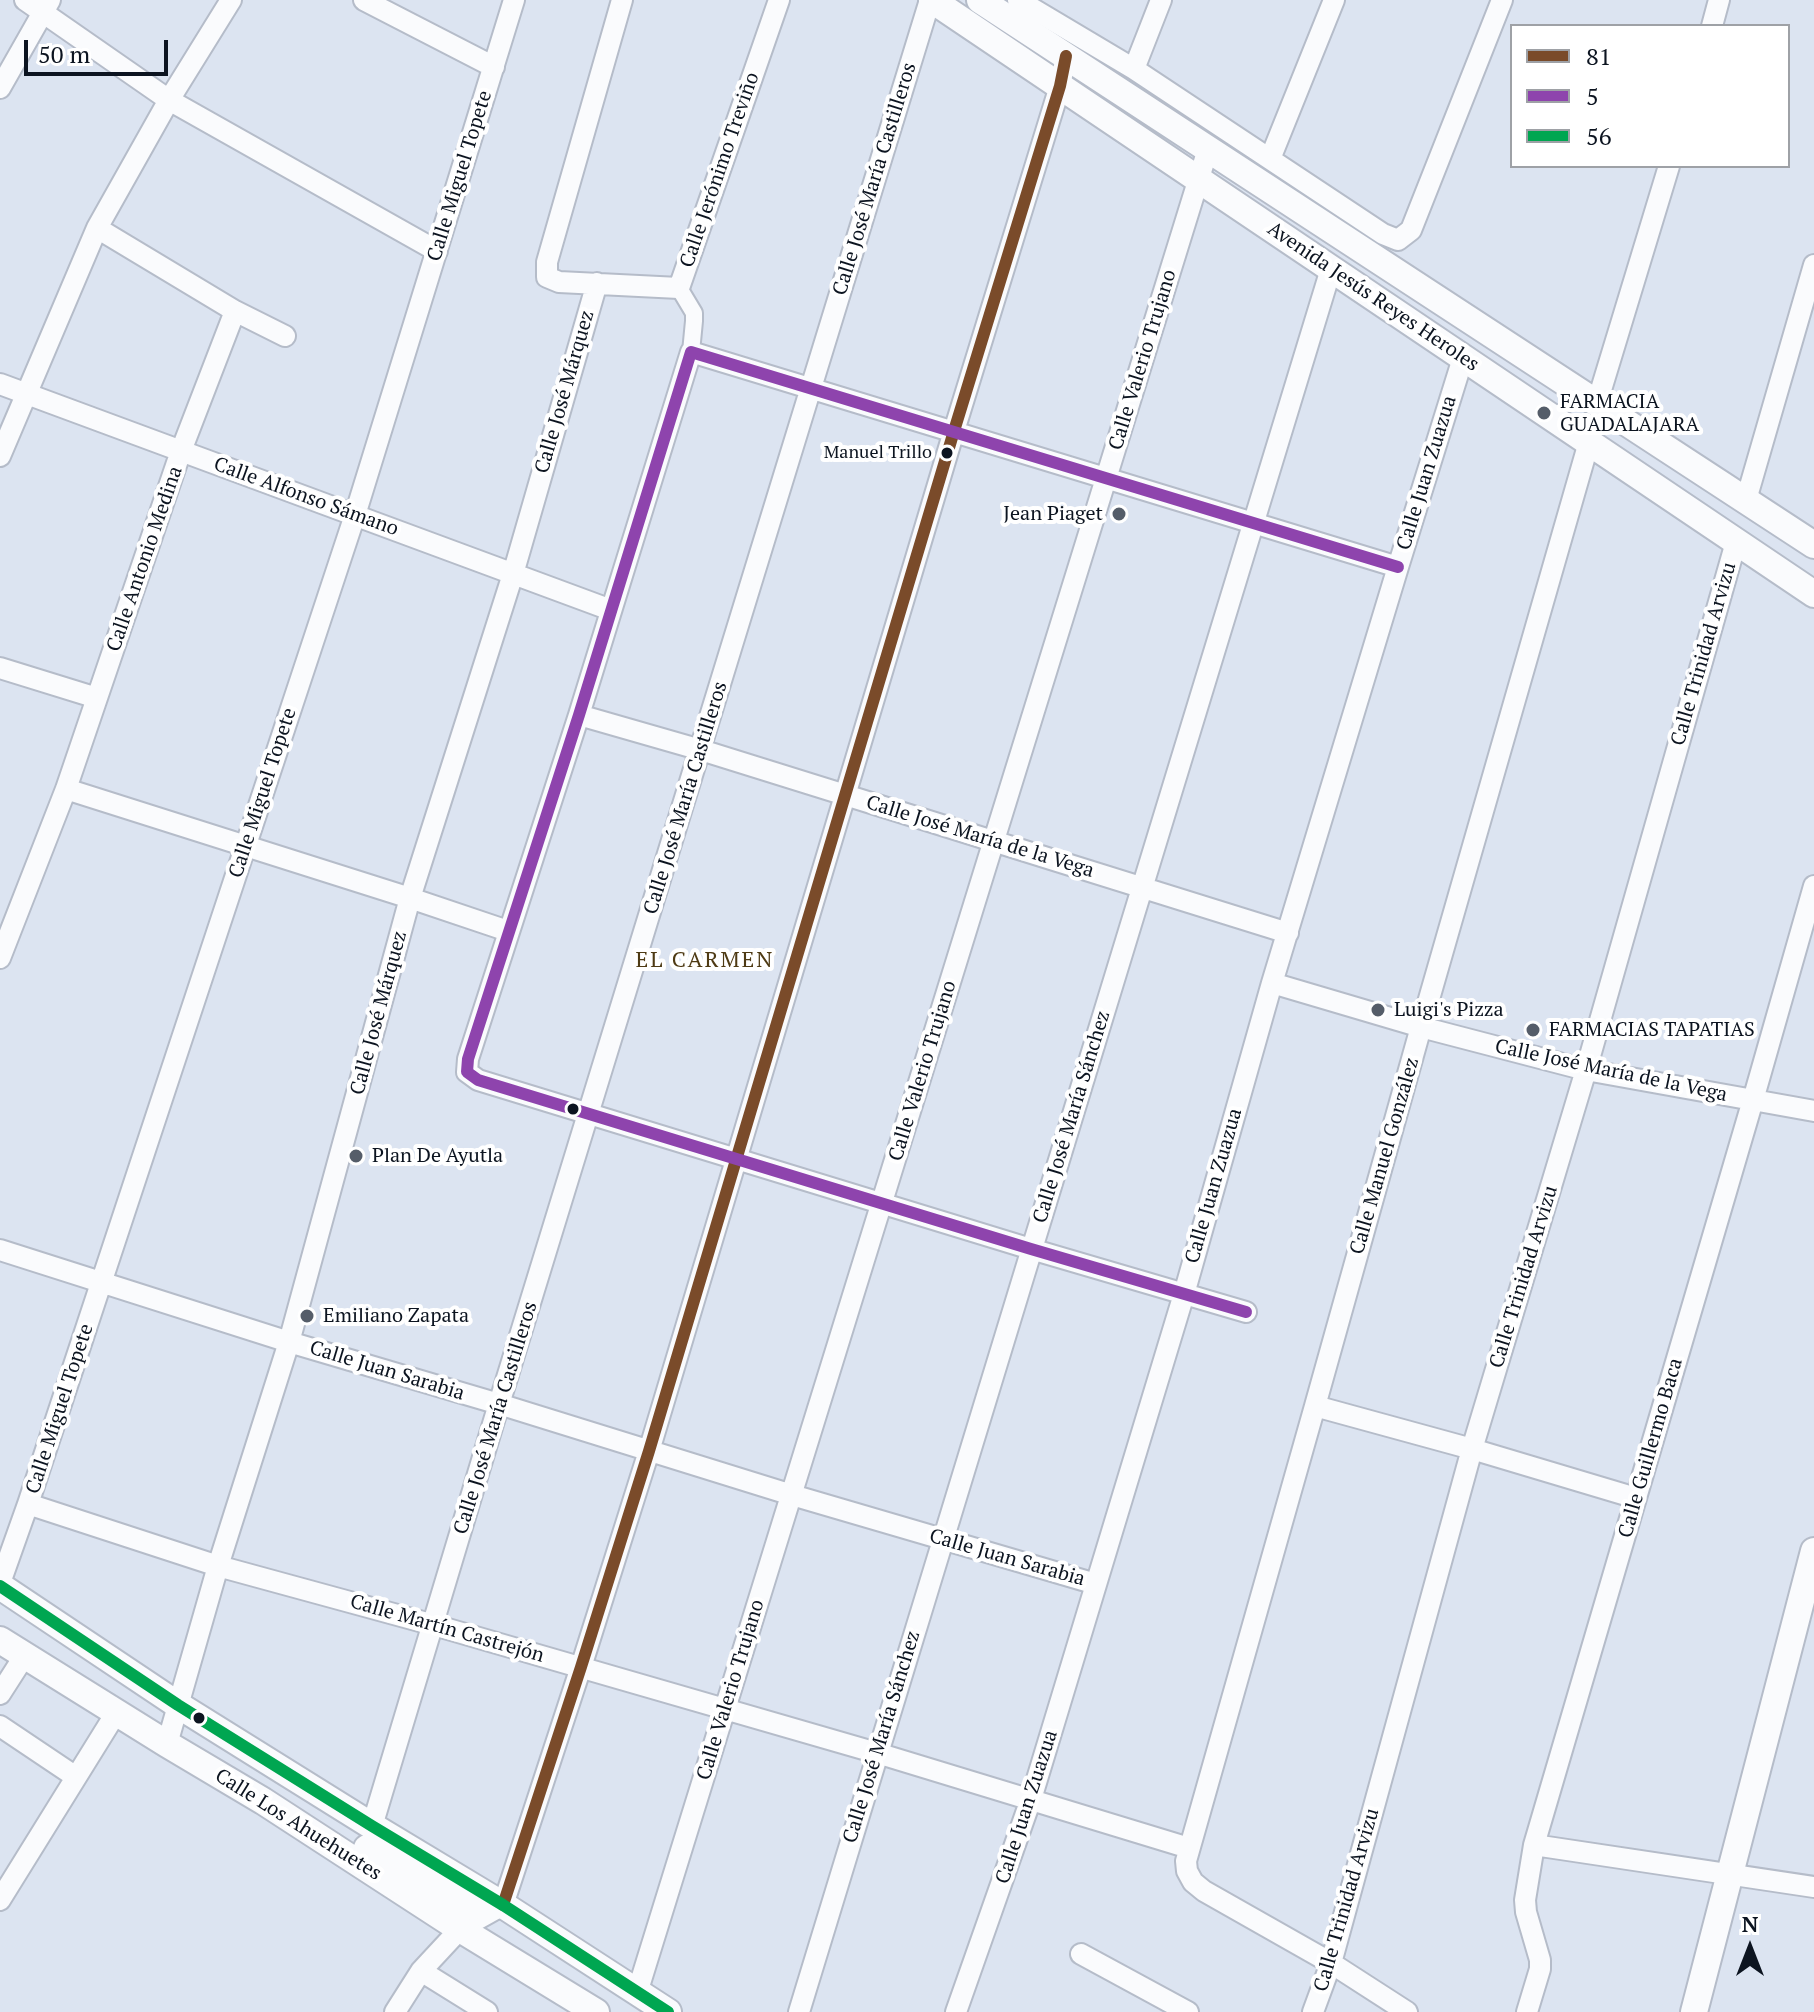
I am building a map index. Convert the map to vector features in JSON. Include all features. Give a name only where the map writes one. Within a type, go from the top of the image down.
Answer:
[{"type":"street","points":[[0,456],[97,228],[169,100],[231,0]]},
{"type":"street","points":[[364,0],[494,67]]},
{"type":"street","name":"Calle Miguel Topete","points":[[0,1585],[355,515],[514,0]]},
{"type":"street","points":[[622,0],[547,262],[547,277],[559,282],[679,288]]},
{"type":"street","name":"Calle Jerónimo Treviño","points":[[588,1114],[478,1080],[467,1072],[468,1059],[691,352],[694,313],[679,288],[779,0]]},
{"type":"street","name":"Avenida Jesús Reyes Heroles","points":[[931,0],[1814,594]]},
{"type":"street","name":"Calle José María Castilleros","points":[[372,1826],[810,387],[931,0]]},
{"type":"street","name":"Avenida Jesús Reyes Heroles","points":[[980,0],[1814,545]]},
{"type":"street","points":[[1018,0],[1134,69],[1383,234],[1398,240],[1411,230],[1502,0]]},
{"type":"street","points":[[1134,69],[1161,0]]},
{"type":"street","points":[[1270,159],[1334,0]]},
{"type":"street","points":[[1713,24],[1719,0]]},
{"type":"street","points":[[0,88],[39,4],[169,100],[437,251]]},
{"type":"street","points":[[395,2012],[421,1971],[460,1929],[503,1905],[649,1451],[1060,86],[1066,56]]},
{"type":"street","name":"Calle Valerio Trujano","points":[[637,1993],[1208,149]]},
{"type":"street","points":[[1597,403],[1668,168]]},
{"type":"street","points":[[97,228],[235,311],[285,336]]},
{"type":"street","points":[[1746,500],[1814,265]]},
{"type":"street","name":"Calle José María Sánchez","points":[[799,2012],[1331,269]]},
{"type":"street","name":"Calle José Márquez","points":[[167,1744],[218,1566],[289,1342],[410,898],[513,574],[597,283]]},
{"type":"street","name":"Calle Antonio Medina","points":[[0,958],[66,789],[181,451],[235,311]]},
{"type":"street","points":[[691,352],[1398,567]]},
{"type":"street","name":"Calle Juan Zuazua","points":[[956,2012],[1031,1799],[1184,1294],[1272,983],[1463,358]]},
{"type":"street","name":"Calle Alfonso Sámano","points":[[0,384],[611,610]]},
{"type":"street","name":"Calle Manuel González","points":[[1331,1963],[1204,1891],[1193,1882],[1186,1861],[1589,442]]},
{"type":"street","name":"Calle Trinidad Arvizu","points":[[1313,2012],[1331,1963],[1472,1449],[1586,1070],[1736,542]]},
{"type":"street","points":[[0,668],[97,698]]},
{"type":"street","name":"Calle José María de la Vega","points":[[579,715],[701,750],[1288,933]]},
{"type":"street","points":[[66,789],[508,931]]},
{"type":"street","name":"Calle Guillermo Baca","points":[[1527,2012],[1540,1969],[1525,1900],[1534,1845],[1814,886]]},
{"type":"street","name":"Calle José María de la Vega","points":[[1272,983],[1421,1027],[1586,1070],[1814,1111]]},
{"type":"street","points":[[588,1114],[1246,1312]]},
{"type":"street","name":"Calle Juan Sarabia","points":[[0,1250],[289,1342],[1096,1584]]},
{"type":"street","points":[[1315,1406],[1636,1498]]},
{"type":"street","name":"Calle Martín Castrejón","points":[[28,1504],[218,1566],[581,1667],[1189,1848]]},
{"type":"street","points":[[1694,2012],[1814,1551]]},
{"type":"street","name":"Calle Los Ahuehuetes","points":[[0,1585],[178,1705],[503,1905],[668,2012]]},
{"type":"street","name":"Calle Los Ahuehuetes","points":[[0,1640],[263,1801],[460,1929],[596,2012]]},
{"type":"street","points":[[0,1694],[25,1655]]},
{"type":"street","points":[[0,1900],[116,1713]]},
{"type":"street","points":[[0,1726],[76,1777]]},
{"type":"street","points":[[263,1801],[298,1807],[464,1906],[503,1905]]},
{"type":"street","points":[[1534,1845],[1814,1887]]},
{"type":"street","points":[[1081,1954],[1188,2012]]},
{"type":"street","points":[[1331,1963],[1407,2012]]},
{"type":"street","points":[[421,1971],[487,2012]]},
{"type":"transit line","name":"81","points":[[503,1905],[649,1451],[1060,86],[1066,56]]},
{"type":"transit line","name":"5","points":[[1246,1312],[478,1080],[467,1072],[468,1059],[691,352],[1398,567]]},
{"type":"transit line","name":"56","points":[[0,1586],[178,1705],[503,1905],[668,2012]]},
{"type":"place","name":"FARMACIA GUADALAJARA","points":[[1544,413]]},
{"type":"place","name":"Manuel Trillo","points":[[947,453]]},
{"type":"place","name":"Jean Piaget","points":[[1119,514]]},
{"type":"place","name":"Luigi's Pizza","points":[[1378,1010]]},
{"type":"place","name":"FARMACIAS TAPATIAS","points":[[1533,1030]]},
{"type":"place","name":"Plan De Ayutla","points":[[356,1156]]},
{"type":"place","name":"Emiliano Zapata","points":[[307,1316]]},
{"type":"district","name":"EL CARMEN","points":[[705,961]]}]
